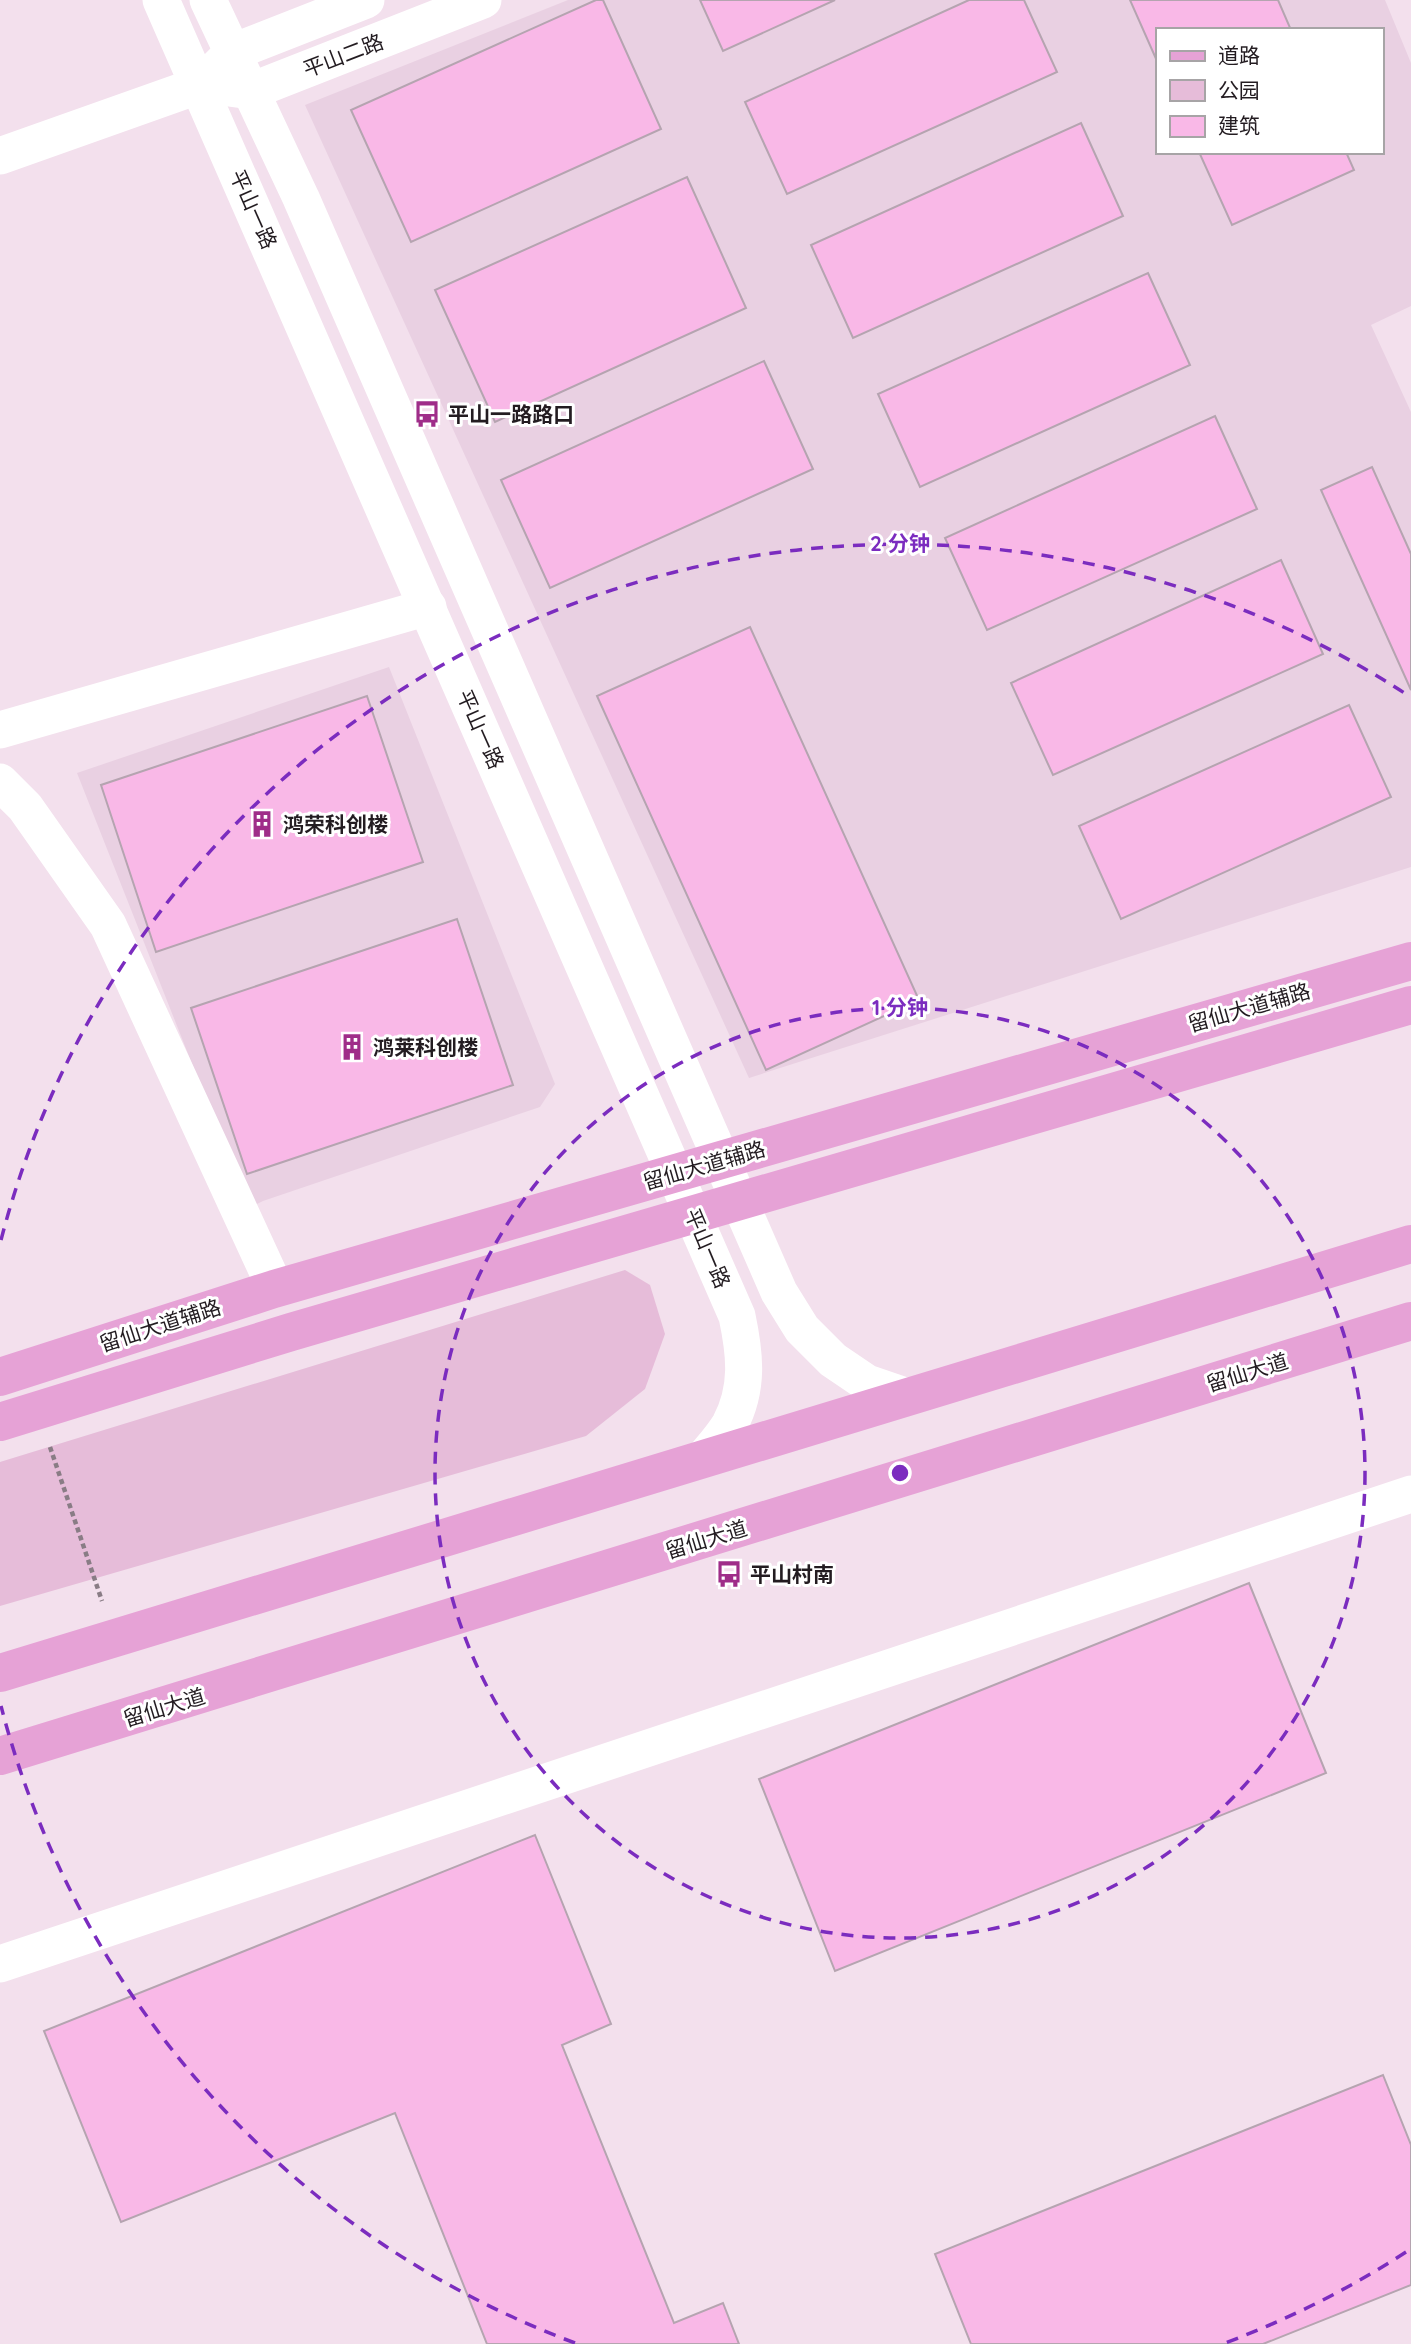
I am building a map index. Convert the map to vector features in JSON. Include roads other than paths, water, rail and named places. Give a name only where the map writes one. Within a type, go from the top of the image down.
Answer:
[{"type":"main road","name":"留仙大道辅路","points":[[0,1377],[274,1289],[1411,961]]},
{"type":"main road","name":"留仙大道辅路","points":[[0,1422],[291,1332],[1411,1005]]},
{"type":"main road","points":[[0,1673],[1411,1244]]},
{"type":"main road","name":"留仙大道","points":[[0,1756],[1411,1321]]},
{"type":"street","name":"平山一路","points":[[161,0],[737,1316],[745,1353],[743,1388],[730,1424],[703,1460]]},
{"type":"street","points":[[208,0],[301,198],[779,1292],[802,1329],[833,1360],[867,1383],[908,1397]]},
{"type":"street","name":"平山二路","points":[[0,156],[200,85],[233,52],[366,0]]},
{"type":"street","name":"平山二路","points":[[200,85],[251,91],[483,0]]},
{"type":"street","points":[[0,730],[428,607]]},
{"type":"street","points":[[0,782],[25,807],[108,925],[272,1281]]},
{"type":"street","points":[[0,1964],[1411,1494]]},
{"type":"place","name":"平山一路路口","points":[[427,414]]},
{"type":"place","name":"鸿荣科创楼","points":[[262,824]]},
{"type":"place","name":"鸿莱科创楼","points":[[352,1047]]},
{"type":"place","name":"平山村南","points":[[729,1574]]}]
